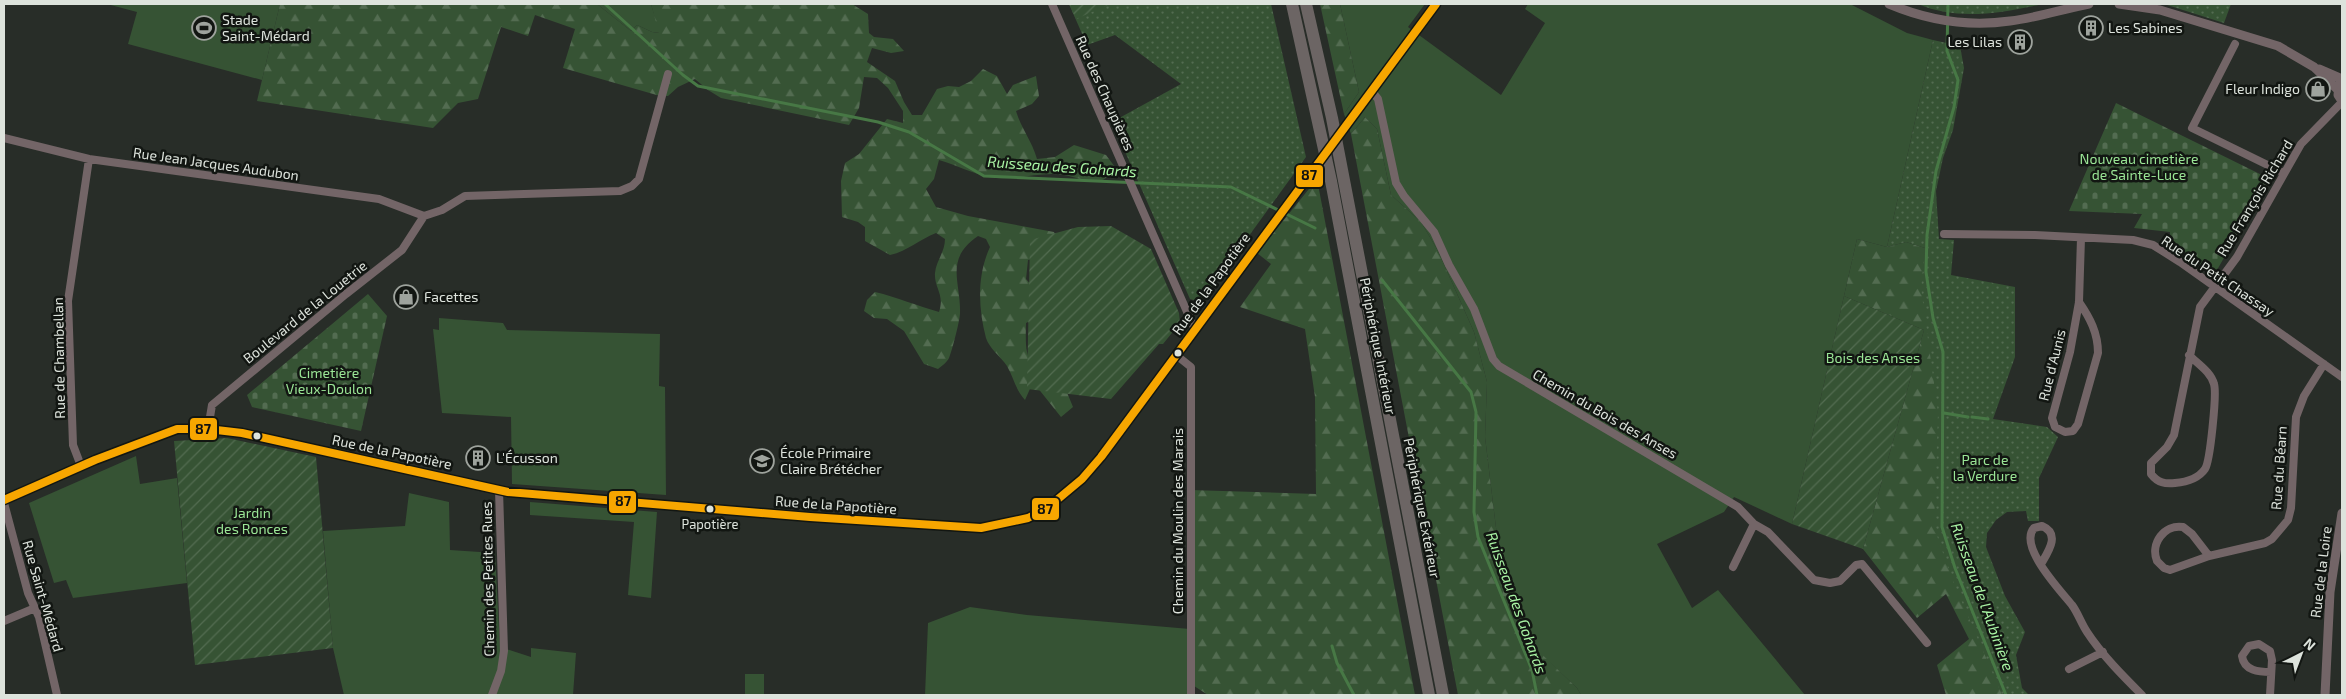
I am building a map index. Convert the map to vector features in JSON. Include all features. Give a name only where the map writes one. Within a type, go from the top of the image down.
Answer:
[{"type":"highway","name":"Périphérique Intérieur","points":[[1292,4],[1331,181],[1429,695]]},
{"type":"highway","name":"Périphérique Extérieur","points":[[1306,4],[1332,118],[1443,695]]},
{"type":"street","name":"Rue des Chaupières","points":[[1052,4],[1195,330]]},
{"type":"street","name":"Rue de la Papotière","points":[[4,502],[81,466],[177,429],[208,429],[242,433],[499,490],[810,517],[980,528],[1028,518],[1046,509],[1082,479],[1195,330],[1436,4]]},
{"type":"street","points":[[1889,4],[1947,22],[2010,21],[2089,4]]},
{"type":"street","points":[[2119,4],[2160,10],[2278,46],[2314,67],[2342,80],[2338,90]]},
{"type":"street","points":[[2234,44],[2192,128],[2284,173]]},
{"type":"street","points":[[2314,67],[2338,90],[2342,102]]},
{"type":"street","points":[[424,216],[442,210],[465,196],[620,191],[632,186],[639,179],[668,74]]},
{"type":"street","name":"Chemin du Bois des Anses","points":[[1371,90],[1378,99],[1396,182],[1404,196],[1434,232],[1449,266],[1474,309],[1493,359],[1514,376],[1604,427],[1738,508],[1754,524],[1768,532],[1814,580],[1830,583],[1840,582],[1856,565],[1862,564],[1926,643]]},
{"type":"street","name":"Rue François Richard","points":[[2189,355],[2208,372],[2214,384],[2208,463],[2195,479],[2188,482],[2166,484],[2159,482],[2151,474],[2151,463],[2167,447],[2174,435],[2189,355],[2200,307],[2237,257],[2300,144],[2342,102]]},
{"type":"street","name":"Rue Jean Jacques Audubon","points":[[4,138],[89,159],[378,199],[424,216]]},
{"type":"street","name":"Rue de Chambellan","points":[[81,466],[72,445],[68,302],[89,159]]},
{"type":"street","name":"Boulevard de la Louetrie","points":[[208,429],[212,405],[402,250],[424,216]]},
{"type":"street","name":"Rue du Petit Chassay","points":[[1944,234],[2035,235],[2133,240],[2153,245],[2180,262],[2342,377]]},
{"type":"street","name":"Rue d'Aunis","points":[[2079,302],[2092,323],[2098,344],[2098,353],[2078,424],[2073,431],[2065,432],[2055,427],[2052,418],[2070,352],[2079,302],[2081,238]]},
{"type":"street","name":"Chemin du Moulin des Marais","points":[[1176,355],[1191,367],[1191,695]]},
{"type":"street","name":"Rue du Béarn","points":[[2209,556],[2192,534],[2182,527],[2168,529],[2160,536],[2155,546],[2157,561],[2167,569],[2176,569],[2209,556],[2265,543],[2278,534],[2288,520],[2291,508],[2293,440],[2296,417],[2304,396],[2324,364]]},
{"type":"street","name":"Chemin des Petites Rues","points":[[492,695],[501,671],[504,651],[499,490]]},
{"type":"street","name":"Rue Saint-Médard","points":[[4,502],[28,593],[35,608],[57,695]]},
{"type":"street","name":"Rue de la Loire","points":[[2325,695],[2330,592],[2342,513]]},
{"type":"street","points":[[1733,567],[1754,524]]},
{"type":"street","points":[[2041,564],[2051,548],[2052,539],[2049,530],[2042,526],[2034,528],[2030,537],[2041,564],[2053,584],[2073,607],[2082,624],[2103,652],[2142,695]]},
{"type":"street","points":[[4,621],[35,608]]},
{"type":"street","points":[[2270,695],[2272,655],[2266,647],[2255,644],[2243,652],[2242,658],[2248,667],[2256,671],[2271,672]]},
{"type":"street","points":[[2070,669],[2103,652]]},
{"type":"green space","name":"Stade Saint-Médard","points":[[107,4],[280,4],[262,80],[128,44],[137,12]]},
{"type":"green space","points":[[280,4],[597,4],[631,31],[637,25],[659,33],[651,4],[852,4],[868,14],[869,33],[874,37],[893,39],[904,51],[891,53],[872,48],[867,62],[895,81],[912,115],[922,115],[937,89],[948,86],[959,87],[971,81],[983,69],[997,76],[1007,94],[1013,85],[1036,76],[1039,96],[1032,104],[1016,111],[1037,159],[1055,157],[1074,145],[1106,155],[1115,167],[1110,174],[1098,181],[1055,174],[999,178],[977,174],[939,160],[934,179],[926,189],[936,207],[968,216],[1054,232],[1059,245],[1053,253],[1028,260],[1026,279],[1040,295],[1044,314],[1026,323],[1026,346],[1027,353],[1034,364],[1061,378],[1073,407],[1061,417],[1033,382],[1025,400],[1019,392],[1007,366],[988,342],[983,327],[980,303],[981,280],[990,247],[986,239],[978,236],[961,253],[957,272],[960,302],[959,322],[949,358],[938,369],[924,364],[904,331],[887,319],[874,318],[864,311],[867,300],[875,292],[939,312],[941,300],[935,273],[944,248],[945,239],[936,233],[903,251],[890,255],[865,241],[865,227],[858,222],[842,217],[841,181],[845,163],[859,154],[887,119],[903,123],[903,111],[888,88],[877,78],[864,77],[859,108],[849,125],[721,98],[695,79],[678,87],[668,96],[660,96],[563,68],[575,29],[535,15],[528,36],[501,27],[478,99],[458,103],[433,128],[257,101]]},
{"type":"green space","points":[[597,4],[651,4],[660,33],[652,32],[637,25],[631,31]]},
{"type":"green space","points":[[1069,4],[1271,4],[1306,157],[1201,302],[1190,299],[1112,122],[1181,84],[1115,35],[1087,45]]},
{"type":"green space","points":[[1069,4],[1110,4],[1076,19]]},
{"type":"green space","points":[[1320,4],[1340,4],[1359,92],[1344,114]]},
{"type":"green space","points":[[1340,4],[1425,4],[1408,27],[1501,95],[1545,23],[1525,9],[1528,4],[1850,4],[1907,33],[1933,40],[1887,247],[1857,239],[1792,524],[1734,497],[1724,512],[1657,544],[1692,608],[1718,590],[1805,695],[1581,695],[1577,688],[1529,643],[1500,561],[1485,437],[1487,382],[1474,332],[1438,251],[1421,222],[1391,195],[1377,129],[1365,117],[1351,134],[1344,114],[1359,92]]},
{"type":"green space","points":[[1918,4],[2043,4],[1996,12],[1964,14],[1933,9]]},
{"type":"green space","points":[[2164,4],[2231,4],[2224,23]]},
{"type":"green space","name":"Parc de la Verdure","points":[[1933,40],[1960,46],[1964,68],[1953,130],[1943,158],[1936,191],[1939,239],[1954,240],[1951,275],[2015,287],[2015,357],[1993,419],[2047,427],[2058,437],[2039,478],[2039,521],[2028,521],[2026,511],[2007,512],[1996,520],[1987,533],[1986,547],[2005,596],[2025,632],[2016,655],[2022,688],[2029,695],[2002,695],[1952,579],[1934,527],[1938,413],[1921,288],[1925,248],[1906,242],[1887,247]]},
{"type":"green space","name":"Nouveau cimetière de Sainte-Luce","points":[[2116,103],[2270,179],[2246,221],[2237,221],[2233,227],[2237,235],[2217,270],[2207,270],[2170,242],[2170,232],[2134,228],[2142,214],[2069,211]]},
{"type":"green space","points":[[1365,117],[1377,129],[1391,195],[1421,222],[1438,251],[1474,332],[1487,382],[1485,437],[1500,561],[1529,642],[1577,688],[1581,695],[1458,695],[1351,134]]},
{"type":"green space","points":[[1317,179],[1415,695],[1208,695],[1191,684],[1190,490],[1316,494],[1315,397],[1305,329],[1240,307],[1271,264],[1257,253]]},
{"type":"green space","points":[[1111,226],[1151,249],[1179,313],[1180,323],[1163,344],[1159,344],[1111,399],[1027,389],[1030,240],[1078,227]]},
{"type":"green space","points":[[1857,239],[1887,247],[1906,242],[1925,248],[1968,518],[2016,695],[1946,695],[1937,665],[1969,639],[1946,594],[1917,618],[1863,549],[1924,330],[1844,296]]},
{"type":"green space","name":"Cimetière Vieux-Doulon","points":[[368,294],[387,316],[361,431],[252,407],[247,395]]},
{"type":"green space","name":"Bois des Anses","points":[[1844,296],[1924,330],[1863,549],[1792,524]]},
{"type":"green space","points":[[439,318],[503,323],[507,330],[660,334],[659,386],[665,387],[666,495],[512,484],[511,417],[442,413],[433,329],[439,330]]},
{"type":"green space","name":"Jardin des Ronces","points":[[227,438],[316,457],[333,648],[195,665],[174,441]]},
{"type":"green space","points":[[136,456],[140,484],[177,478],[187,583],[73,598],[66,580],[54,583],[29,503]]},
{"type":"green space","points":[[409,493],[449,502],[450,550],[495,553],[500,647],[531,657],[531,648],[576,653],[573,695],[344,695],[333,648],[323,531],[405,526]]},
{"type":"green space","points":[[530,502],[657,512],[651,598],[628,595],[634,522],[530,515]]},
{"type":"green space","points":[[970,607],[1027,615],[1190,629],[1191,695],[925,695],[928,623]]},
{"type":"green space","points":[[745,674],[764,674],[764,695],[745,695]]},
{"type":"waterway","name":"Ruisseau des Gohards","points":[[605,4],[683,75],[698,86],[878,122],[909,132],[984,176],[1231,187],[1315,228]]},
{"type":"waterway","name":"Ruisseau de l'Aubinière","points":[[1948,4],[1947,51],[1958,80],[1954,107],[1936,171],[1927,235],[1926,272],[1933,318],[1943,352],[1942,527],[1955,568],[2006,695]]},
{"type":"waterway","name":"Ruisseau des Gohards","points":[[1382,280],[1471,392],[1476,412],[1474,512],[1478,537],[1532,670],[1537,695]]},
{"type":"waterway","points":[[1944,413],[1968,417]]},
{"type":"waterway","points":[[1972,417],[1988,419]]},
{"type":"waterway","points":[[1332,646],[1337,663],[1354,695]]},
{"type":"transit line","name":"87","points":[[4,500],[95,460],[177,429],[208,429],[242,433],[508,492],[810,517],[981,528],[1028,518],[1046,509],[1082,479],[1101,457],[1436,4]]},
{"type":"place","name":"Stade Saint-Médard","points":[[204,28]]},
{"type":"place","name":"Les Sabines","points":[[2091,28]]},
{"type":"place","name":"Les Lilas","points":[[2020,42]]},
{"type":"place","name":"Fleur Indigo","points":[[2318,89]]},
{"type":"place","name":"Facettes","points":[[406,297]]},
{"type":"place","name":"L'Écusson","points":[[478,458]]},
{"type":"place","name":"École Primaire Claire Brétécher","points":[[762,461]]},
{"type":"place","name":"Papotière","points":[[710,509]]}]
